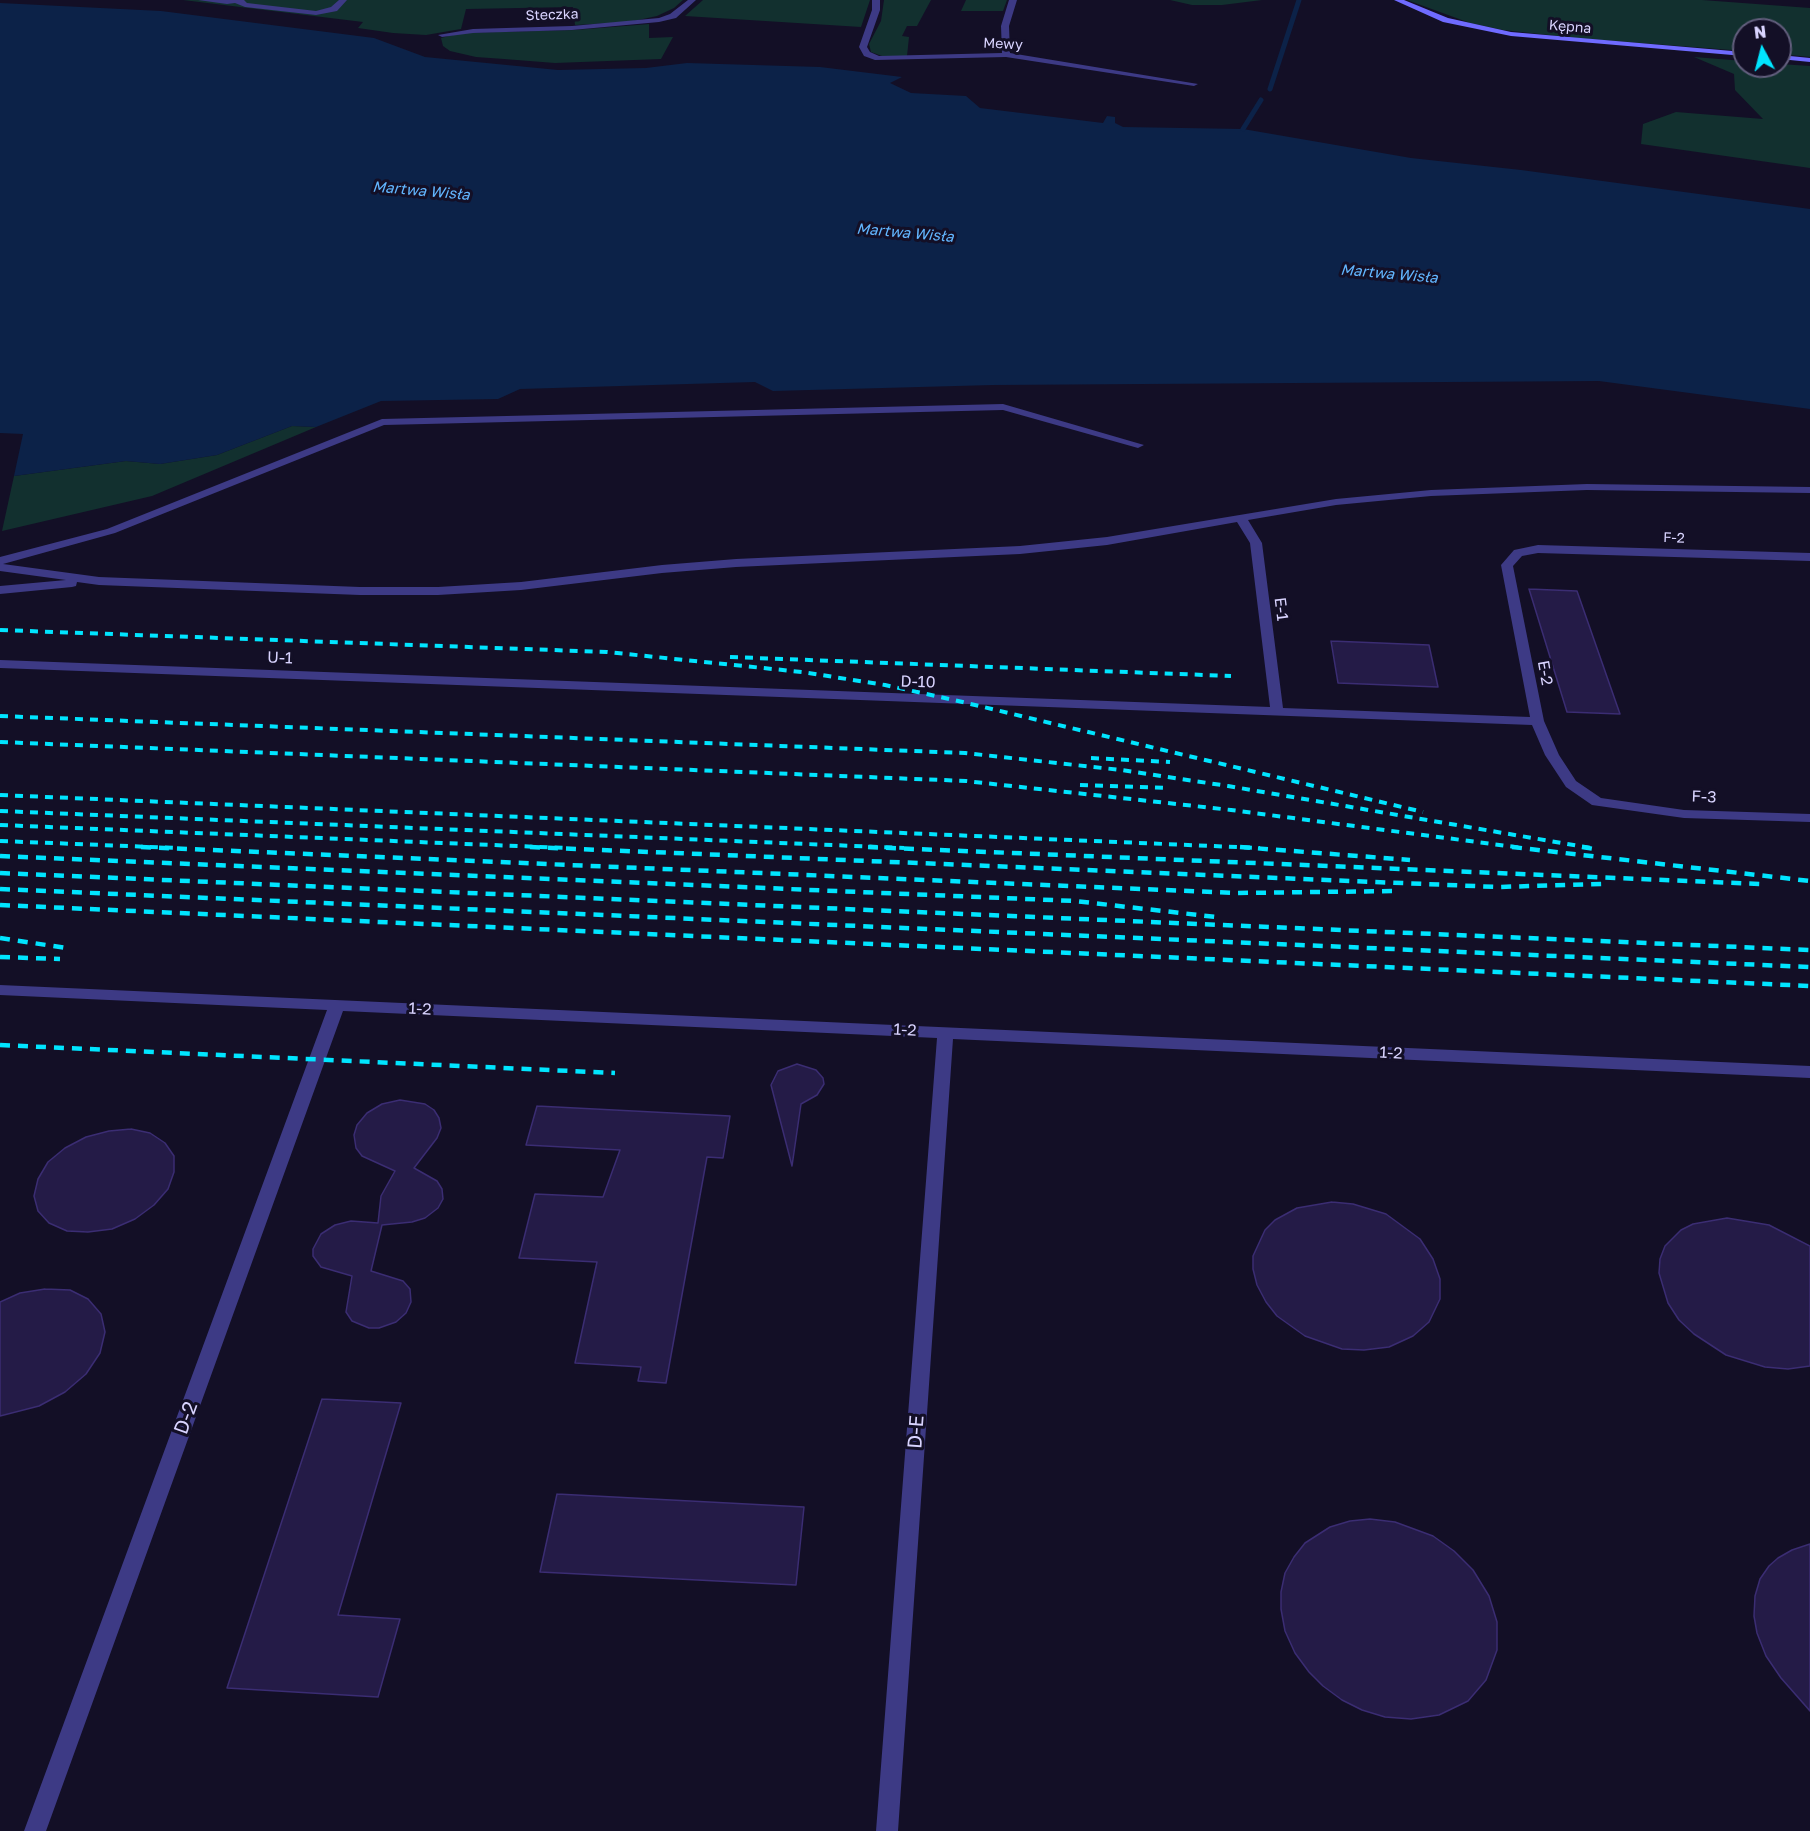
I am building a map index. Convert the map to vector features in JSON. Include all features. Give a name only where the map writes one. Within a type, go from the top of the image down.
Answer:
[{"type":"street","points":[[202,0],[238,0],[239,3],[256,6],[316,13],[334,9],[343,0]]},
{"type":"street","name":"Steczka","points":[[442,35],[473,31],[572,28],[659,20],[673,16],[692,0]]},
{"type":"street","name":"Mewy","points":[[876,0],[876,10],[863,47],[865,52],[871,56],[900,59],[1006,55],[1194,84]]},
{"type":"street","points":[[1006,55],[1005,26],[1013,0]]},
{"type":"street","name":"Kępna","points":[[1398,0],[1446,20],[1511,34],[1732,53]]},
{"type":"street","points":[[1792,58],[1810,60]]},
{"type":"street","points":[[0,561],[111,531],[382,422],[1003,407],[1138,445]]},
{"type":"street","points":[[0,567],[99,580],[360,591],[438,591],[521,586],[662,569],[736,563],[1020,550],[1107,541],[1336,502],[1523,488],[1644,487],[1810,490]]},
{"type":"street","name":"E-1","points":[[1240,517],[1256,543],[1277,709]]},
{"type":"street","name":"F-2","points":[[1538,549],[1810,558]]},
{"type":"street","name":"E-2","points":[[1538,549],[1518,553],[1507,565],[1537,720],[1552,755],[1571,784],[1597,802]]},
{"type":"street","points":[[0,590],[99,580]]},
{"type":"street","name":"U-1","points":[[0,664],[558,685]]},
{"type":"street","name":"D-10","points":[[558,685],[1537,720]]},
{"type":"street","name":"F-3","points":[[1597,802],[1684,814],[1810,818]]},
{"type":"street","name":"1-2","points":[[0,990],[1810,1072]]},
{"type":"street","name":"D-2","points":[[34,1831],[337,1005]]},
{"type":"street","name":"D-E","points":[[887,1831],[945,1032]]},
{"type":"green space","points":[[183,0],[683,0],[674,8],[657,16],[629,22],[575,25],[573,7],[466,9],[461,29],[426,35],[358,28],[363,22]]},
{"type":"green space","points":[[703,0],[870,0],[861,27],[685,16]]},
{"type":"green space","points":[[884,0],[931,0],[917,26],[907,26],[902,36],[909,37],[907,56],[882,56],[871,52],[869,44],[881,21]]},
{"type":"green space","points":[[966,0],[1007,0],[1003,11],[961,11]]},
{"type":"green space","points":[[1170,0],[1262,0],[1222,5],[1192,5]]},
{"type":"green space","points":[[1407,0],[1702,0],[1810,8],[1810,57],[1792,55],[1792,18],[1732,18],[1732,50],[1576,38],[1503,30],[1470,23]]},
{"type":"green space","points":[[649,24],[649,38],[673,37],[661,59],[555,63],[476,57],[450,51],[443,46],[441,38],[461,33],[575,30]]},
{"type":"green space","points":[[1694,57],[1732,60],[1732,73]]},
{"type":"green space","points":[[1792,65],[1810,66],[1810,168],[1641,144],[1643,124],[1676,112],[1763,119],[1735,90],[1734,78],[1792,78]]},
{"type":"green space","points":[[292,426],[316,427],[152,496],[2,531],[14,476],[126,461],[160,464],[217,455]]},
{"type":"water","name":"Martwa Wisła","points":[[0,3],[161,11],[374,38],[425,57],[558,70],[646,68],[687,63],[820,67],[902,77],[890,83],[911,93],[966,96],[980,108],[1103,123],[1107,116],[1115,117],[1115,123],[1123,127],[1243,129],[1411,158],[1521,170],[1810,209],[1810,409],[1599,381],[993,385],[773,391],[755,382],[520,389],[498,399],[381,401],[316,427],[292,426],[217,455],[160,464],[126,461],[14,476],[23,434],[0,433]]},
{"type":"building","points":[[1529,589],[1577,591],[1620,714],[1567,712]]},
{"type":"building","points":[[1331,641],[1429,645],[1438,687],[1338,683]]},
{"type":"building","points":[[797,1064],[816,1070],[823,1078],[824,1084],[817,1095],[801,1104],[792,1166],[771,1085],[778,1071]]},
{"type":"building","points":[[400,1100],[425,1104],[434,1110],[439,1118],[441,1128],[437,1138],[414,1168],[437,1181],[442,1189],[443,1199],[438,1208],[425,1218],[412,1222],[382,1225],[371,1271],[403,1281],[410,1289],[411,1302],[406,1313],[396,1322],[379,1328],[369,1328],[352,1321],[346,1312],[352,1276],[321,1267],[313,1256],[313,1249],[321,1234],[335,1225],[351,1221],[378,1223],[381,1196],[395,1171],[362,1156],[356,1148],[354,1135],[357,1125],[367,1113],[382,1104]]},
{"type":"building","points":[[537,1106],[730,1116],[723,1158],[707,1157],[666,1383],[638,1381],[641,1367],[575,1363],[597,1262],[519,1258],[535,1194],[603,1197],[620,1150],[526,1145]]},
{"type":"building","points":[[131,1129],[150,1133],[165,1143],[174,1156],[174,1172],[168,1189],[154,1205],[135,1219],[112,1229],[88,1232],[67,1231],[49,1223],[38,1211],[34,1196],[38,1179],[48,1162],[65,1148],[86,1137],[109,1131]]},
{"type":"building","points":[[1332,1202],[1353,1204],[1386,1214],[1420,1239],[1433,1259],[1440,1279],[1440,1299],[1429,1322],[1413,1336],[1389,1347],[1364,1350],[1342,1349],[1305,1336],[1277,1316],[1266,1302],[1257,1285],[1253,1269],[1253,1256],[1265,1230],[1275,1220],[1297,1208]]},
{"type":"building","points":[[1727,1218],[1769,1225],[1810,1246],[1810,1366],[1788,1369],[1765,1367],[1726,1355],[1694,1334],[1679,1320],[1668,1303],[1659,1273],[1660,1259],[1665,1246],[1681,1230],[1693,1224]]},
{"type":"building","points":[[45,1289],[70,1290],[88,1299],[101,1314],[105,1332],[100,1353],[86,1374],[65,1392],[39,1406],[0,1416],[0,1302],[20,1293]]},
{"type":"building","points":[[322,1399],[401,1403],[338,1615],[400,1619],[378,1697],[227,1688]]},
{"type":"building","points":[[557,1494],[804,1507],[796,1585],[540,1572]]},
{"type":"building","points":[[1370,1519],[1395,1522],[1433,1536],[1454,1551],[1473,1570],[1489,1596],[1497,1622],[1497,1650],[1486,1680],[1468,1701],[1439,1715],[1411,1719],[1385,1717],[1362,1710],[1342,1700],[1309,1672],[1295,1653],[1285,1631],[1281,1592],[1285,1573],[1294,1557],[1305,1543],[1330,1527],[1350,1521]]},
{"type":"building","points":[[1810,1544],[1810,1711],[1781,1678],[1766,1656],[1757,1633],[1754,1616],[1755,1596],[1760,1579],[1769,1566],[1792,1550]]},
{"type":"waterway","points":[[1270,89],[1299,0]]},
{"type":"waterway","points":[[1243,129],[1261,100]]},
{"type":"railway","points":[[0,630],[607,652],[802,672],[885,685],[954,700],[1423,812]]},
{"type":"railway","points":[[730,657],[1231,676]]},
{"type":"railway","points":[[0,716],[965,753],[1121,770],[1228,786],[1591,848]]},
{"type":"railway","points":[[0,742],[966,781],[1231,810],[1523,848]]},
{"type":"railway","points":[[1091,758],[1170,762]]},
{"type":"railway","points":[[1080,785],[1167,788]]},
{"type":"railway","points":[[0,795],[1245,847]]},
{"type":"railway","points":[[0,811],[904,848]]},
{"type":"railway","points":[[0,825],[566,848]]},
{"type":"railway","points":[[0,841],[177,848]]},
{"type":"railway","points":[[141,847],[1236,893],[1397,891]]},
{"type":"railway","points":[[530,847],[1497,887],[1604,884]]},
{"type":"railway","points":[[868,847],[1762,884]]},
{"type":"railway","points":[[1240,847],[1245,847]]},
{"type":"railway","points":[[1245,847],[1260,848]]},
{"type":"railway","points":[[1245,847],[1410,860]]},
{"type":"railway","points":[[1512,847],[1810,881]]},
{"type":"railway","points":[[1582,847],[1594,849]]},
{"type":"railway","points":[[0,856],[1075,901],[1216,917]]},
{"type":"railway","points":[[0,873],[1810,950]]},
{"type":"railway","points":[[0,889],[1810,967]]},
{"type":"railway","points":[[0,905],[1810,986]]},
{"type":"railway","points":[[0,938],[66,948]]},
{"type":"railway","points":[[0,957],[60,959]]},
{"type":"railway","points":[[0,1045],[615,1073]]}]
